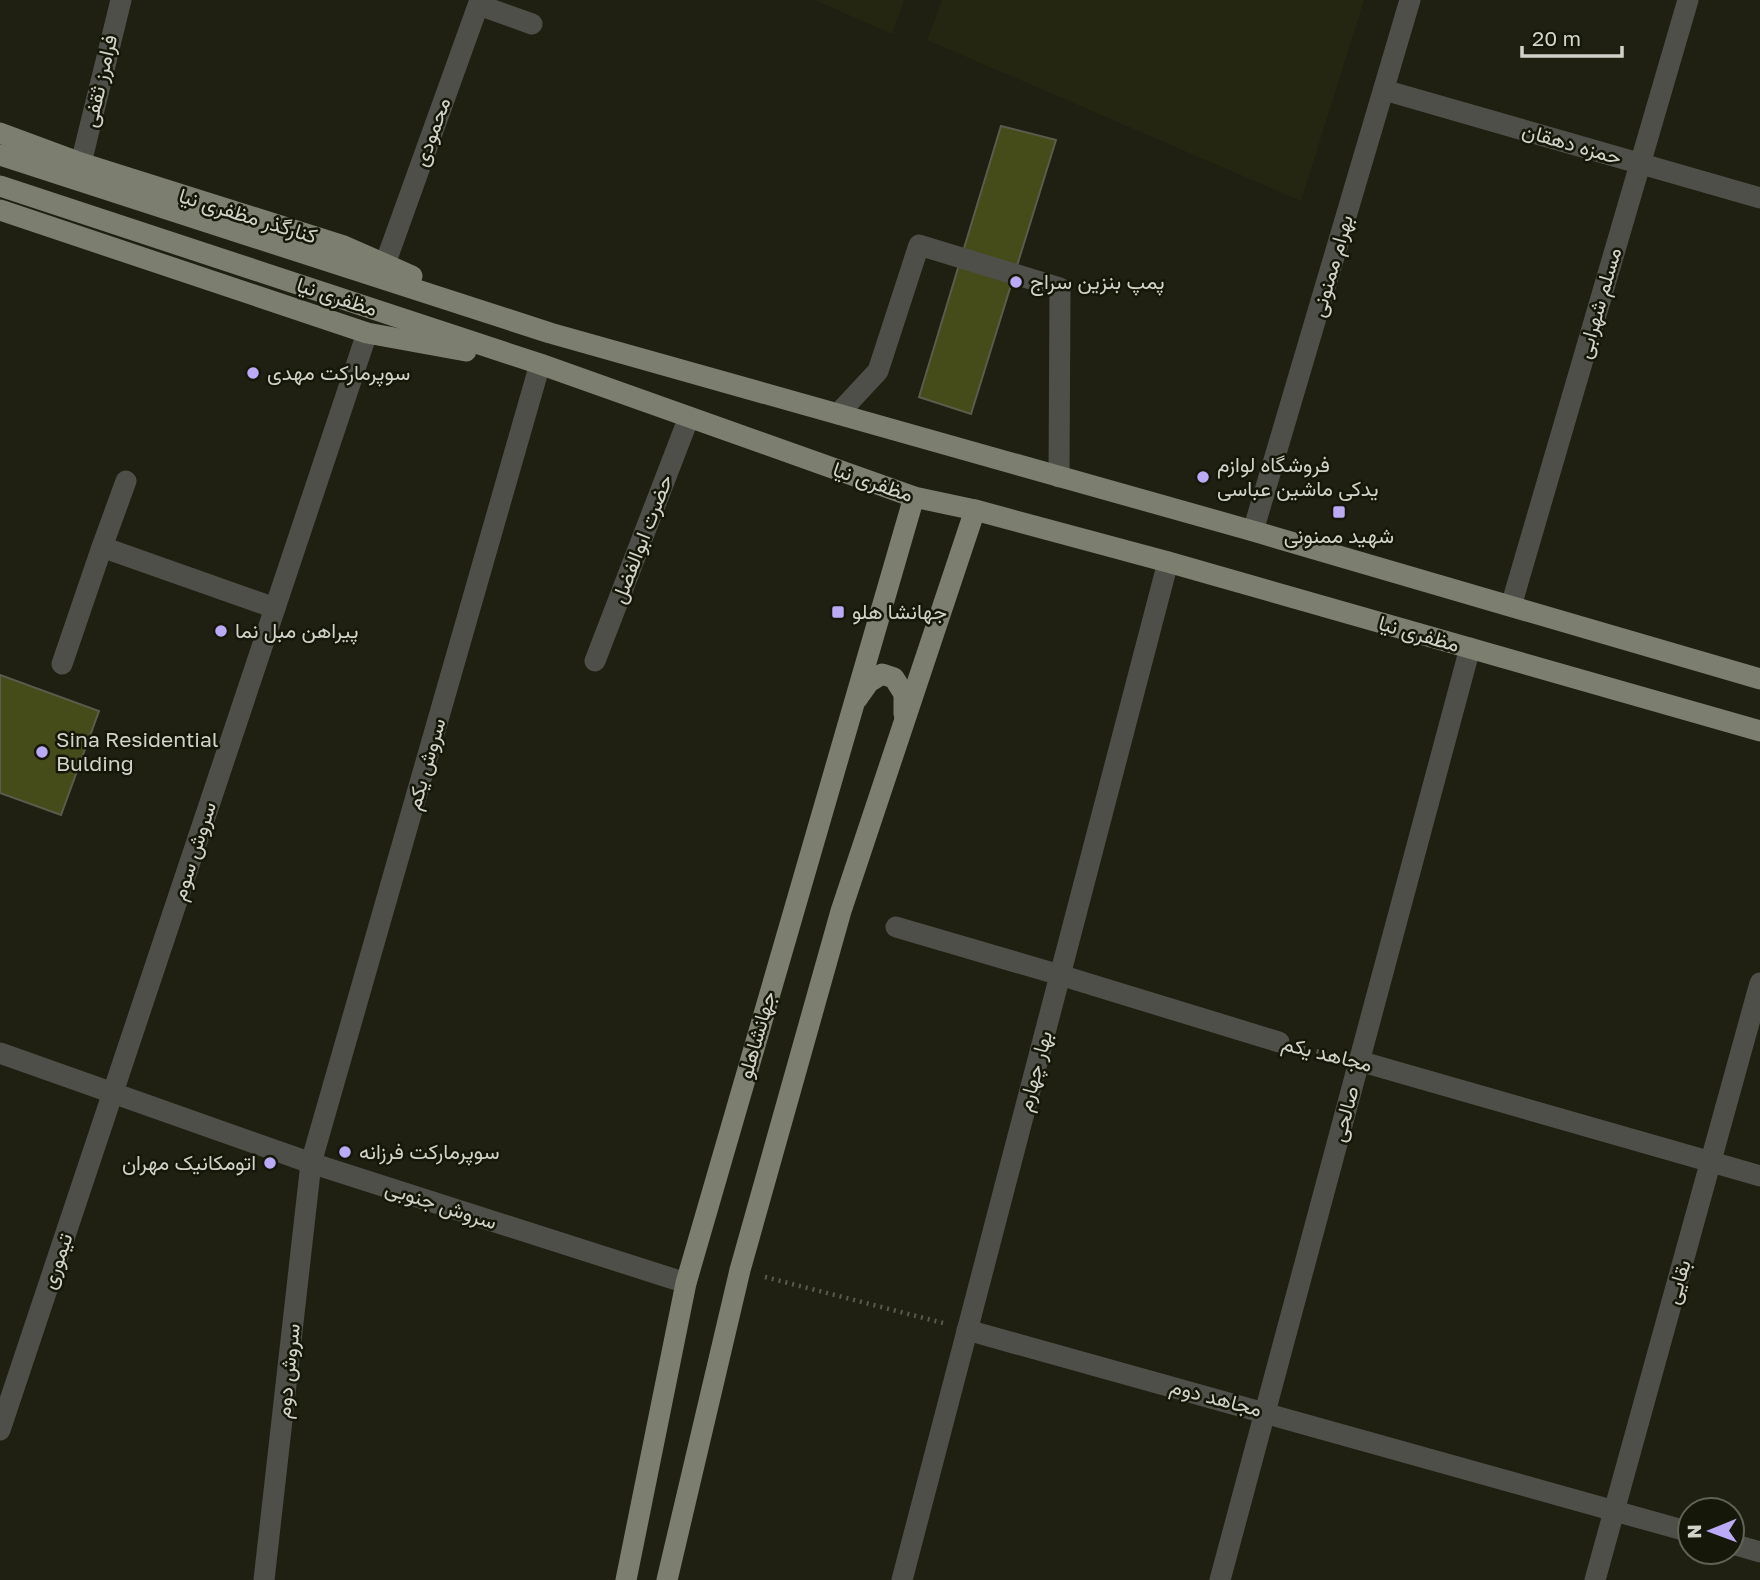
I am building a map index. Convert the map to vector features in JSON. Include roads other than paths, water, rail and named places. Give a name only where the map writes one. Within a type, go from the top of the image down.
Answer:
[{"type":"main road","name":"کنارگذر مظفری نیا","points":[[0,133],[81,163],[344,246],[489,313]]},
{"type":"main road","name":"مظفری نیا","points":[[0,155],[551,333],[1253,531],[1760,679]]},
{"type":"main road","name":"مظفری نیا","points":[[0,186],[540,364],[914,497],[975,510],[1168,562],[1760,732]]},
{"type":"main road","points":[[0,210],[367,333],[540,364]]},
{"type":"main road","name":"جهانشاهلو","points":[[626,1580],[685,1283],[914,497]]},
{"type":"main road","points":[[667,1580],[740,1270],[841,911],[975,510]]},
{"type":"main road","points":[[853,705],[869,682],[882,674],[894,678],[904,694],[904,723]]},
{"type":"street","name":"بهرام ممنونی","points":[[1253,531],[1410,0]]},
{"type":"street","name":"مسلم شهرابی","points":[[1511,606],[1688,0]]},
{"type":"street","points":[[479,2],[532,24]]},
{"type":"street","name":"محمودی","points":[[385,264],[479,2]]},
{"type":"street","name":"فرامرز ثقفی","points":[[81,163],[117,4]]},
{"type":"street","name":"حمزه دهقان","points":[[1384,90],[1760,198]]},
{"type":"street","points":[[838,414],[878,371],[919,245],[1060,288],[1059,477]]},
{"type":"street","name":"سروش سوم","points":[[113,1093],[367,333]]},
{"type":"street","name":"سروش یکم","points":[[311,1163],[540,364]]},
{"type":"street","name":"حضرت ابوالفضل","points":[[595,661],[689,417]]},
{"type":"street","points":[[62,664],[126,481]]},
{"type":"street","points":[[102,547],[275,608]]},
{"type":"street","name":"بهار چهارم","points":[[902,1580],[1168,562]]},
{"type":"street","name":"صالحی","points":[[1220,1580],[1470,648]]},
{"type":"street","name":"مجاهد یکم","points":[[896,927],[1279,1042]]},
{"type":"street","name":"بقایی","points":[[1595,1580],[1760,983]]},
{"type":"street","name":"سروش جنوبی","points":[[0,1054],[311,1163],[685,1283]]},
{"type":"street","name":"مجاهد یکم","points":[[1359,1060],[1760,1176]]},
{"type":"street","name":"تیموری","points":[[0,1430],[113,1093]]},
{"type":"street","name":"سروش دوم","points":[[264,1580],[311,1163]]},
{"type":"street","name":"مجاهد دوم","points":[[967,1330],[1676,1527]]},
{"type":"place","name":"پمپ بنزین سراج","points":[[1016,282]]},
{"type":"place","name":"سوپرمارکت مهدی","points":[[253,373]]},
{"type":"place","name":"فروشگاه لوازم یدکی ماشین عباسی","points":[[1203,477]]},
{"type":"place","name":"شهید ممنونی","points":[[1339,512]]},
{"type":"place","name":"جهانشا هلو","points":[[838,612]]},
{"type":"place","name":"پیراهن مبل نما","points":[[221,631]]},
{"type":"place","name":"Sina Residential Bulding","points":[[42,752]]},
{"type":"place","name":"سوپرمارکت فرزانه","points":[[345,1152]]},
{"type":"place","name":"اتومکانیک مهران","points":[[270,1163]]}]
